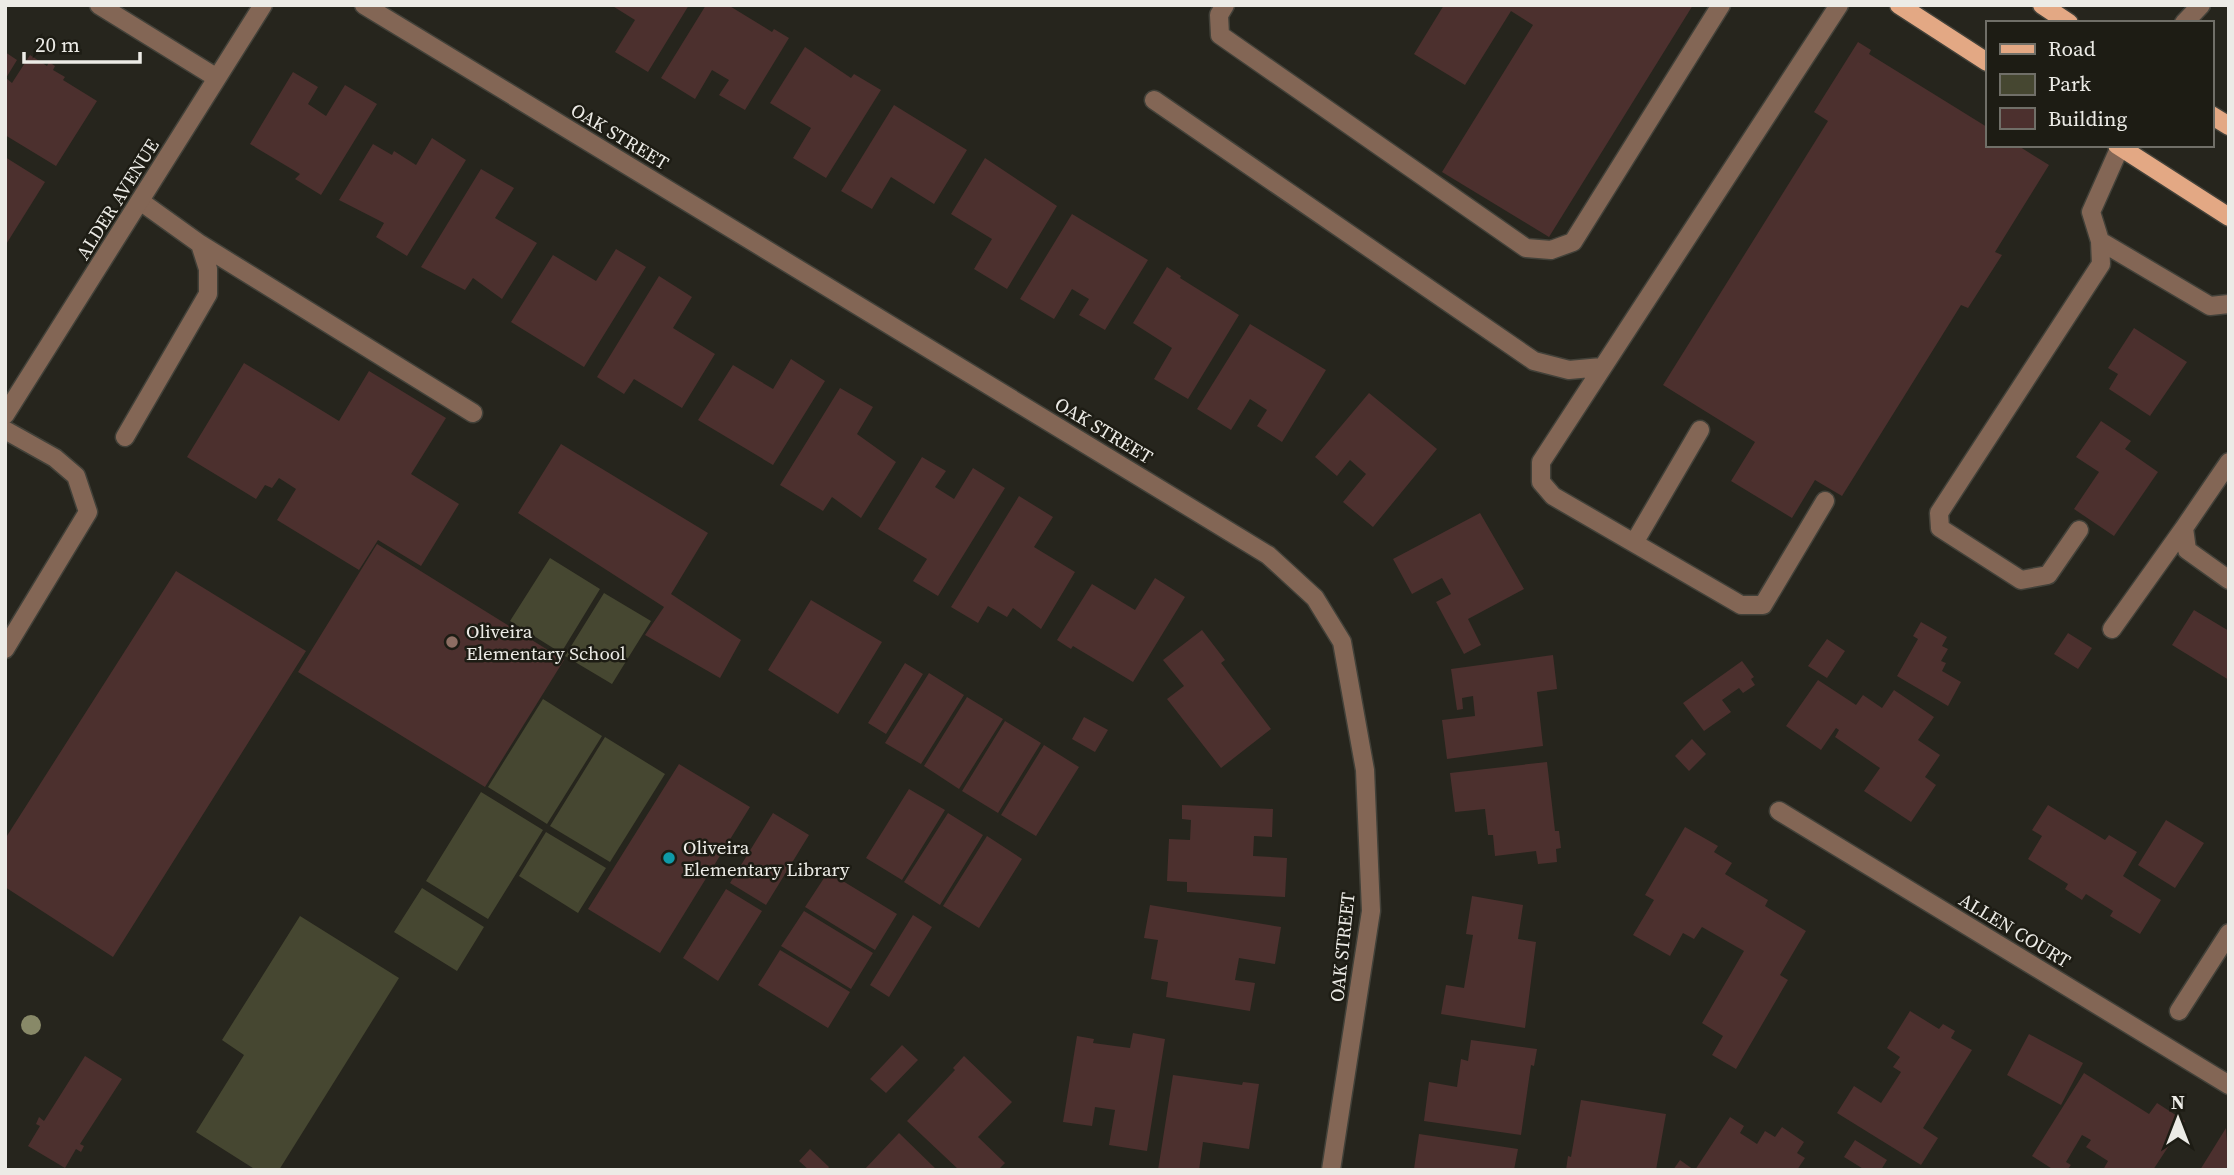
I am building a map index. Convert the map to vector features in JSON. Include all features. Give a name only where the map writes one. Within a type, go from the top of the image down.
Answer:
[{"type":"main road","points":[[1899,5],[1986,61]]},
{"type":"main road","points":[[2042,5],[2066,21]]},
{"type":"main road","points":[[2213,116],[2229,127]]},
{"type":"main road","points":[[2120,147],[2229,217]]},
{"type":"street","points":[[99,5],[217,78]]},
{"type":"street","name":"ALDER AVENUE","points":[[5,415],[263,5]]},
{"type":"street","name":"OAK STREET","points":[[364,5],[1268,555],[1315,598],[1342,642],[1365,770],[1371,911],[1331,1170]]},
{"type":"street","points":[[1225,5],[1219,15],[1220,35],[1526,248],[1551,250],[1573,242],[1721,5]]},
{"type":"street","points":[[1825,500],[1763,605],[1741,605],[1553,496],[1541,482],[1541,462],[1839,5]]},
{"type":"street","points":[[2186,21],[2201,5]]},
{"type":"street","points":[[1154,100],[1534,361],[1569,370],[1602,367]]},
{"type":"street","points":[[2079,530],[2048,575],[2021,580],[1940,528],[1939,513],[2101,264],[2100,241],[2091,212],[2118,147]]},
{"type":"street","points":[[140,201],[200,244],[473,413]]},
{"type":"street","points":[[2100,241],[2210,306],[2229,304]]},
{"type":"street","points":[[125,437],[208,294],[208,269],[200,244]]},
{"type":"street","points":[[5,430],[55,458],[76,476],[88,512],[5,649]]},
{"type":"street","points":[[1634,543],[1700,430]]},
{"type":"street","points":[[2112,629],[2229,462]]},
{"type":"street","points":[[2183,528],[2187,550],[2229,580]]},
{"type":"street","name":"ALLEN COURT","points":[[1779,811],[2229,1085]]},
{"type":"street","points":[[2179,1012],[2229,933]]},
{"type":"green space","points":[[550,558],[600,589],[561,653],[510,621]]},
{"type":"green space","points":[[604,593],[651,621],[612,684],[565,656]]},
{"type":"green space","points":[[543,699],[602,736],[547,824],[488,787]]},
{"type":"green space","points":[[605,737],[665,774],[610,862],[550,826]]},
{"type":"green space","points":[[481,792],[543,830],[488,919],[426,881]]},
{"type":"green space","points":[[546,832],[606,868],[578,913],[519,876]]},
{"type":"green space","points":[[422,888],[484,927],[457,971],[394,932]]},
{"type":"green space","points":[[300,916],[399,978],[279,1170],[256,1170],[196,1132],[244,1055],[222,1040]]},
{"type":"building","points":[[611,5],[689,5],[648,72],[615,52],[635,20]]},
{"type":"building","points":[[706,5],[728,5],[772,32],[774,29],[789,38],[745,110],[719,95],[729,80],[712,70],[695,99],[661,78]]},
{"type":"building","points":[[1444,5],[1693,5],[1549,237],[1442,172],[1533,25],[1511,11],[1465,85],[1414,54]]},
{"type":"building","points":[[1858,42],[1871,50],[1869,54],[1986,126],[1986,147],[2020,147],[2049,165],[1995,252],[2002,255],[1968,308],[1961,305],[1842,496],[1815,480],[1792,518],[1731,481],[1755,442],[1663,385],[1828,121],[1814,112]]},
{"type":"building","points":[[805,47],[851,78],[854,74],[881,90],[826,178],[793,158],[811,128],[770,103]]},
{"type":"building","points":[[5,52],[17,60],[6,78],[12,83],[30,55],[47,66],[49,62],[55,66],[53,70],[65,77],[63,80],[97,101],[56,166],[5,135]]},
{"type":"building","points":[[293,72],[318,87],[308,104],[326,116],[345,85],[377,104],[321,195],[295,179],[300,174],[250,144]]},
{"type":"building","points":[[894,105],[967,150],[934,204],[891,177],[872,209],[841,191]]},
{"type":"building","points":[[432,138],[466,160],[407,256],[376,237],[384,223],[339,200],[373,144],[392,155],[394,151],[416,165]]},
{"type":"building","points":[[5,157],[45,182],[5,246]]},
{"type":"building","points":[[985,158],[1057,206],[1007,289],[974,269],[992,239],[951,214]]},
{"type":"building","points":[[481,169],[514,188],[495,218],[537,243],[502,299],[473,278],[465,290],[421,267]]},
{"type":"building","points":[[1072,214],[1148,260],[1105,330],[1079,315],[1089,299],[1072,289],[1054,319],[1020,299]]},
{"type":"building","points":[[616,249],[646,267],[584,367],[511,322],[553,255],[596,281]]},
{"type":"building","points":[[1167,267],[1239,315],[1188,399],[1154,379],[1172,348],[1133,323]]},
{"type":"building","points":[[659,276],[692,297],[673,328],[715,354],[682,408],[634,379],[624,394],[597,377]]},
{"type":"building","points":[[1250,324],[1326,370],[1282,442],[1257,426],[1267,410],[1250,399],[1231,430],[1197,409]]},
{"type":"building","points":[[2134,328],[2187,362],[2150,416],[2109,389],[2118,374],[2108,368]]},
{"type":"building","points":[[791,359],[825,381],[773,465],[698,420],[733,365],[773,389]]},
{"type":"building","points":[[244,363],[339,421],[369,371],[446,418],[411,474],[459,504],[421,566],[378,540],[359,570],[277,520],[296,489],[279,478],[272,488],[265,485],[256,499],[187,457]]},
{"type":"building","points":[[840,388],[873,407],[857,434],[896,462],[861,518],[832,497],[823,511],[780,485]]},
{"type":"building","points":[[1369,393],[1437,449],[1373,527],[1343,502],[1366,474],[1350,460],[1337,476],[1315,457]]},
{"type":"building","points":[[2101,421],[2131,441],[2125,449],[2158,472],[2114,536],[2074,509],[2099,472],[2076,457]]},
{"type":"building","points":[[561,444],[708,533],[671,594],[741,640],[720,678],[645,635],[664,607],[518,513]]},
{"type":"building","points":[[922,457],[946,471],[935,487],[954,499],[973,468],[1005,488],[938,596],[913,581],[927,559],[878,529]]},
{"type":"building","points":[[1019,496],[1053,517],[1034,547],[1075,572],[1041,629],[1013,608],[1007,617],[988,606],[978,623],[951,607]]},
{"type":"building","points":[[1480,513],[1524,589],[1468,619],[1481,645],[1464,654],[1436,602],[1451,594],[1442,578],[1412,594],[1393,559]]},
{"type":"building","points":[[377,544],[564,660],[485,787],[298,672]]},
{"type":"building","points":[[176,571],[306,651],[113,957],[5,887],[5,839]]},
{"type":"building","points":[[1155,578],[1185,597],[1133,682],[1073,646],[1071,649],[1057,640],[1092,584],[1135,610]]},
{"type":"building","points":[[811,600],[882,642],[838,714],[768,670]]},
{"type":"building","points":[[2194,610],[2229,631],[2229,680],[2172,645]]},
{"type":"building","points":[[1921,622],[1947,637],[1942,646],[1948,649],[1941,661],[1946,663],[1942,671],[1961,682],[1948,706],[1897,676],[1918,639],[1913,636]]},
{"type":"building","points":[[1202,630],[1225,660],[1221,663],[1271,729],[1221,768],[1167,699],[1184,686],[1163,660]]},
{"type":"building","points":[[2068,633],[2092,648],[2078,669],[2054,654]]},
{"type":"building","points":[[1827,639],[1845,651],[1827,678],[1808,666]]},
{"type":"building","points":[[1553,655],[1557,689],[1537,692],[1543,746],[1447,759],[1442,720],[1475,716],[1473,696],[1462,698],[1463,709],[1457,710],[1451,669]]},
{"type":"building","points":[[1742,661],[1754,677],[1751,679],[1755,685],[1743,693],[1739,688],[1722,700],[1731,712],[1704,731],[1683,703]]},
{"type":"building","points":[[905,663],[923,674],[886,734],[868,723]]},
{"type":"building","points":[[929,673],[964,695],[921,764],[885,743]]},
{"type":"building","points":[[1818,680],[1856,705],[1863,695],[1882,708],[1894,690],[1934,717],[1918,740],[1940,755],[1925,777],[1936,785],[1911,822],[1864,791],[1880,768],[1835,737],[1839,730],[1836,728],[1821,750],[1786,726]]},
{"type":"building","points":[[967,697],[1003,719],[959,789],[924,766]]},
{"type":"building","points":[[1084,717],[1108,730],[1095,752],[1072,739]]},
{"type":"building","points":[[1005,721],[1041,743],[998,813],[962,791]]},
{"type":"building","points":[[1692,739],[1706,754],[1689,771],[1675,756]]},
{"type":"building","points":[[1044,745],[1079,767],[1036,836],[1001,815]]},
{"type":"building","points":[[1547,762],[1555,831],[1559,831],[1561,848],[1556,849],[1557,862],[1538,864],[1536,851],[1495,856],[1493,835],[1488,835],[1485,809],[1455,812],[1450,773]]},
{"type":"building","name":"Oliveira Elementary Library","points":[[679,764],[750,807],[660,953],[588,909]]},
{"type":"building","points":[[909,789],[945,810],[902,880],[866,858]]},
{"type":"building","points":[[1182,805],[1273,809],[1272,837],[1254,836],[1253,856],[1287,858],[1285,897],[1187,892],[1187,882],[1167,881],[1169,839],[1190,840],[1191,820],[1182,819]]},
{"type":"building","points":[[2048,805],[2105,840],[2109,835],[2137,852],[2123,876],[2161,900],[2140,934],[2110,916],[2113,911],[2086,894],[2082,900],[2065,889],[2068,884],[2028,859],[2042,836],[2032,830]]},
{"type":"building","points":[[773,813],[809,835],[766,905],[730,883]]},
{"type":"building","points":[[948,813],[983,835],[940,905],[904,882]]},
{"type":"building","points":[[2166,820],[2204,843],[2175,888],[2138,865]]},
{"type":"building","points":[[1685,827],[1718,846],[1714,852],[1732,863],[1725,874],[1768,900],[1765,906],[1806,931],[1780,975],[1788,980],[1736,1069],[1712,1055],[1723,1036],[1702,1023],[1744,951],[1702,927],[1694,939],[1683,933],[1670,956],[1633,935],[1654,900],[1645,895]]},
{"type":"building","points":[[987,836],[1022,859],[979,928],[943,906]]},
{"type":"building","points":[[828,872],[897,914],[875,950],[805,907]]},
{"type":"building","points":[[726,889],[762,911],[718,981],[683,958]]},
{"type":"building","points":[[1472,896],[1523,905],[1518,939],[1536,942],[1525,1028],[1441,1014],[1446,985],[1464,988],[1473,935],[1466,934]]},
{"type":"building","points":[[1150,905],[1281,927],[1275,964],[1239,958],[1235,980],[1255,983],[1250,1011],[1166,997],[1168,982],[1151,979],[1158,940],[1144,938]]},
{"type":"building","points":[[804,911],[873,953],[851,989],[781,946]]},
{"type":"building","points":[[913,915],[932,927],[889,997],[870,985]]},
{"type":"building","points":[[780,950],[850,992],[828,1028],[758,985]]},
{"type":"building","points":[[1910,1011],[1939,1029],[1943,1024],[1955,1031],[1951,1038],[1972,1050],[1923,1128],[1938,1138],[1921,1165],[1837,1113],[1854,1086],[1881,1103],[1901,1072],[1893,1067],[1900,1057],[1887,1048]]},
{"type":"building","points":[[1133,1033],[1165,1039],[1147,1151],[1109,1145],[1115,1110],[1095,1107],[1092,1126],[1063,1122],[1077,1036],[1094,1039],[1093,1043],[1130,1048]]},
{"type":"building","points":[[2029,1034],[2083,1063],[2061,1105],[2007,1075]]},
{"type":"building","points":[[1471,1040],[1537,1049],[1534,1066],[1531,1065],[1521,1135],[1424,1121],[1429,1082],[1457,1087],[1461,1059],[1468,1061]]},
{"type":"building","points":[[902,1045],[918,1060],[886,1093],[870,1079]]},
{"type":"building","points":[[85,1056],[122,1079],[80,1144],[84,1146],[81,1152],[76,1149],[65,1168],[28,1146],[40,1126],[36,1124],[39,1117],[44,1121]]},
{"type":"building","points":[[964,1056],[1012,1102],[978,1137],[1005,1163],[998,1170],[959,1170],[907,1121],[955,1070],[953,1068]]},
{"type":"building","points":[[2084,1073],[2149,1114],[2157,1103],[2185,1121],[2153,1170],[2103,1170],[2108,1161],[2086,1147],[2091,1140],[2082,1135],[2066,1162],[2071,1165],[2067,1170],[2054,1170],[2032,1156]]},
{"type":"building","points":[[1173,1075],[1242,1085],[1243,1082],[1259,1084],[1249,1149],[1203,1142],[1199,1170],[1158,1170]]},
{"type":"building","points":[[1581,1100],[1666,1114],[1656,1170],[1566,1170],[1568,1156],[1571,1157]]},
{"type":"building","points":[[1730,1117],[1744,1126],[1740,1133],[1757,1144],[1765,1131],[1775,1137],[1782,1127],[1804,1142],[1797,1153],[1805,1158],[1797,1170],[1695,1170]]},
{"type":"building","points":[[2226,1128],[2229,1170],[2200,1170]]},
{"type":"building","points":[[899,1133],[937,1170],[864,1170]]},
{"type":"building","points":[[1419,1134],[1518,1149],[1514,1170],[1414,1169]]},
{"type":"building","points":[[1855,1140],[1887,1160],[1881,1170],[1865,1170],[1844,1157]]},
{"type":"building","points":[[810,1149],[829,1167],[827,1170],[809,1170],[799,1161]]},
{"type":"building","points":[[1680,1160],[1694,1170],[1673,1170]]},
{"type":"place","name":"Oliveira Elementary School","points":[[452,642]]},
{"type":"place","name":"Oliveira Elementary Library","points":[[669,858]]}]
